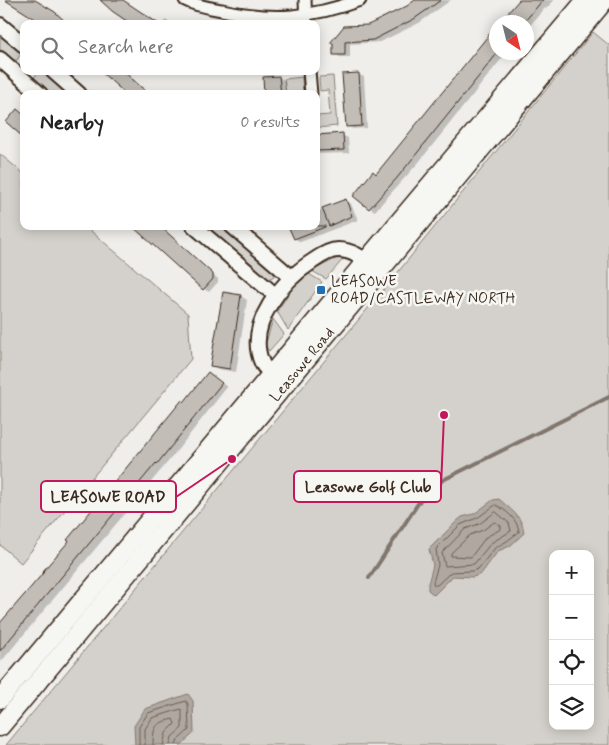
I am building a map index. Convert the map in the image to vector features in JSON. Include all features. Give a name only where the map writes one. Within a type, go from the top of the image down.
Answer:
[{"type":"main road","name":"Leasowe Road","points":[[0,727],[278,379],[372,266],[586,0]]},
{"type":"main road","name":"Leasowe Road","points":[[372,266],[605,0]]},
{"type":"main road","name":"Leasowe Road","points":[[0,699],[278,379]]},
{"type":"street","points":[[185,0],[250,16],[306,19],[360,0]]},
{"type":"street","points":[[304,0],[306,19]]},
{"type":"street","points":[[0,25],[20,42]]},
{"type":"street","points":[[0,59],[20,72]]},
{"type":"street","points":[[25,75],[37,90]]},
{"type":"street","points":[[58,75],[75,90]]},
{"type":"street","points":[[309,75],[311,90]]},
{"type":"street","points":[[199,230],[275,295]]},
{"type":"street","points":[[237,230],[291,277]]},
{"type":"street","name":"Leasowe Road","points":[[278,379],[263,366],[259,353],[259,331],[275,295],[291,277],[319,257],[337,250],[355,253],[372,266]]},
{"type":"shaded area","points":[[593,32],[609,45],[609,745],[6,745],[394,277]]},
{"type":"shaded area","points":[[0,33],[20,50],[20,55],[17,60],[13,60],[0,49]]},
{"type":"shaded area","points":[[36,75],[49,75],[65,90],[45,90],[33,80]]},
{"type":"shaded area","points":[[333,76],[337,126],[320,128],[320,116],[330,115],[328,90],[320,91],[319,77]]},
{"type":"shaded area","points":[[302,77],[303,90],[285,90],[284,79]]},
{"type":"shaded area","points":[[0,154],[20,171],[20,230],[90,230],[188,314],[191,359],[21,563],[0,545]]},
{"type":"shaded area","points":[[208,230],[229,230],[274,269],[274,276],[264,279]]},
{"type":"shaded area","points":[[339,257],[344,258],[326,279],[312,271]]},
{"type":"shaded area","points":[[309,274],[322,282],[288,330],[277,311],[295,285]]},
{"type":"shaded area","points":[[273,319],[284,334],[269,351],[265,346]]},
{"type":"water","points":[[499,499],[519,518],[524,533],[510,546],[498,551],[481,574],[473,577],[453,576],[434,595],[428,590],[433,565],[429,549],[462,517],[474,514],[493,500]]},
{"type":"water","points":[[188,694],[193,701],[194,733],[181,745],[135,745],[134,726],[145,709]]},
{"type":"building","points":[[5,0],[35,0],[55,12],[64,20],[37,20]]},
{"type":"building","points":[[100,0],[123,0],[153,20],[125,20]]},
{"type":"building","points":[[415,0],[441,0],[414,19],[373,40],[345,42],[345,55],[333,55],[333,43],[330,43],[344,26],[368,25],[407,6]]},
{"type":"building","points":[[519,0],[543,0],[530,15],[506,15]]},
{"type":"building","points":[[489,35],[489,60],[492,60],[397,178],[369,209],[353,196],[373,171],[376,174]]},
{"type":"building","points":[[359,73],[362,126],[346,127],[342,74]]},
{"type":"building","points":[[105,75],[128,75],[144,90],[121,90]]},
{"type":"building","points":[[279,76],[281,90],[264,90],[263,77]]},
{"type":"building","points":[[17,109],[20,112],[20,134],[6,122]]},
{"type":"building","points":[[343,133],[344,150],[320,151],[320,135]]},
{"type":"building","points":[[346,199],[352,216],[329,226],[322,208]]},
{"type":"building","points":[[136,230],[164,230],[213,274],[213,279],[203,290]]},
{"type":"building","points":[[290,230],[317,230],[294,239]]},
{"type":"building","points":[[223,292],[241,295],[230,369],[210,366]]},
{"type":"building","points":[[208,372],[222,383],[157,464],[0,651],[0,623],[44,572],[69,541],[67,540],[182,400],[184,402]]},
{"type":"waterway","points":[[369,578],[425,493],[443,480],[609,397]]},
{"type":"place","name":"LEASOWE ROAD/CASTLEWAY NORTH","points":[[321,290]]},
{"type":"place","name":"Leasowe Golf Club","points":[[444,415]]},
{"type":"place","name":"LEASOWE ROAD","points":[[232,459]]}]
